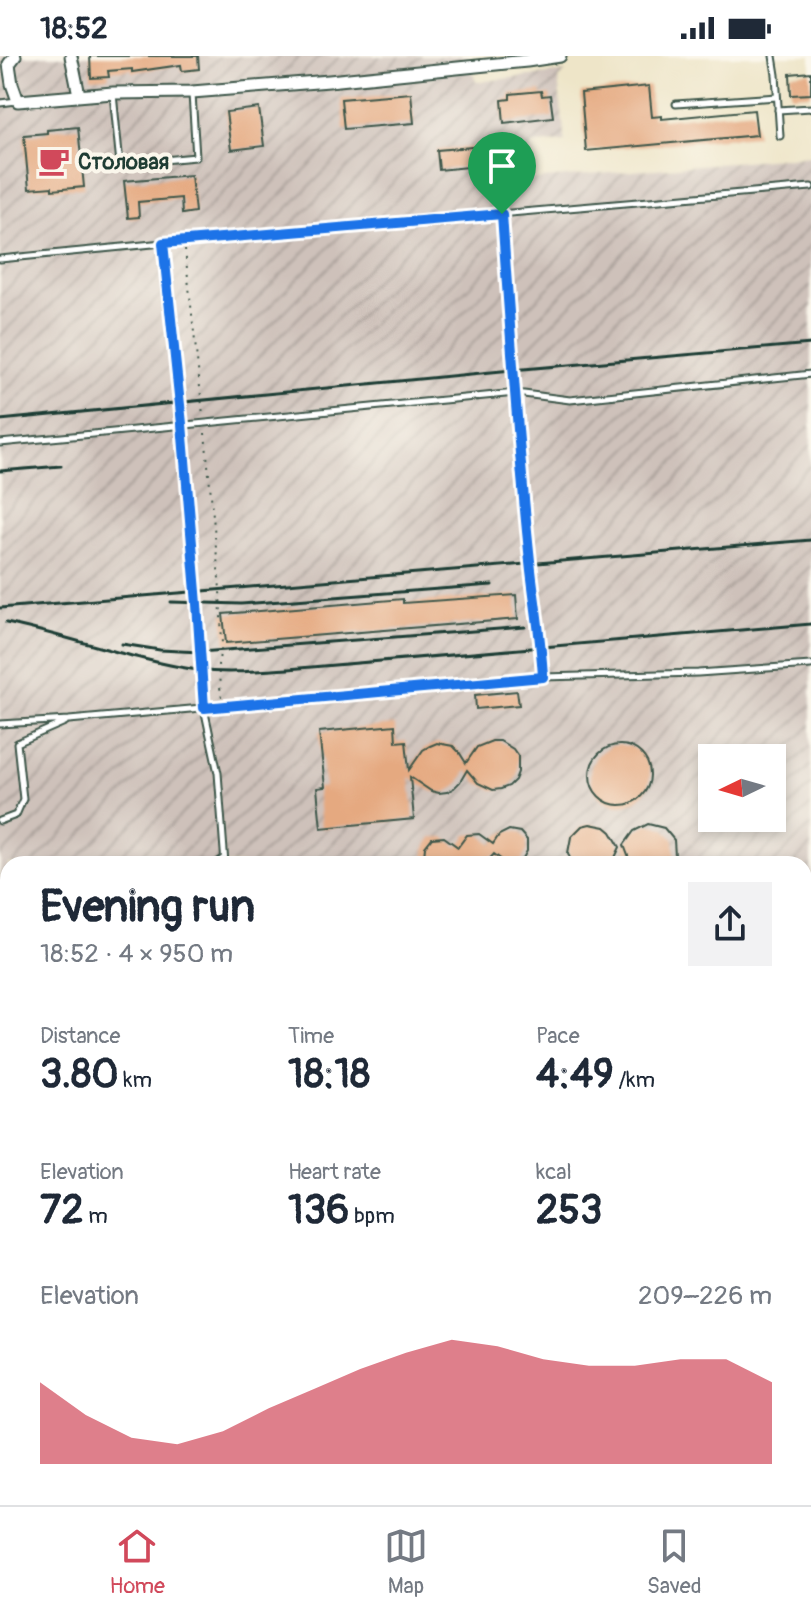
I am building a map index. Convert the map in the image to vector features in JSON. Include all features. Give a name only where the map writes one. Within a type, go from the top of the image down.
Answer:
[{"type":"street","points":[[15,56],[9,64],[18,101],[329,81],[560,56]]},
{"type":"street","points":[[71,56],[79,95]]},
{"type":"street","points":[[463,67],[483,56]]},
{"type":"street","points":[[499,63],[513,56]]},
{"type":"lane","points":[[773,56],[780,136]]},
{"type":"lane","points":[[113,93],[120,164],[196,157],[192,92]]},
{"type":"lane","points":[[676,104],[777,97]]},
{"type":"lane","points":[[0,103],[18,101]]},
{"type":"lane","points":[[778,110],[811,108]]},
{"type":"lane","points":[[0,259],[811,187]]},
{"type":"lane","points":[[502,214],[512,370],[543,677]]},
{"type":"lane","points":[[163,243],[182,424],[204,708],[218,773],[225,856]]},
{"type":"lane","points":[[0,443],[516,393],[570,400],[811,374]]},
{"type":"lane","points":[[0,724],[543,677],[698,673],[811,665]]},
{"type":"lane","points":[[0,821],[16,815],[23,799],[17,743],[69,720]]},
{"type":"path","points":[[184,241],[220,589],[222,645],[218,664],[222,707]]},
{"type":"shaded area","points":[[0,56],[468,56],[476,82],[566,72],[558,79],[565,141],[531,145],[533,180],[811,155],[811,856],[0,856]]},
{"type":"building","points":[[90,56],[198,56],[199,69],[182,71],[181,65],[132,72],[132,69],[108,71],[109,77],[91,78]]},
{"type":"building","points":[[811,72],[811,94],[791,95],[790,74]]},
{"type":"building","points":[[649,86],[652,117],[662,116],[662,119],[754,110],[757,135],[586,151],[581,93]]},
{"type":"building","points":[[541,91],[542,96],[550,95],[553,117],[504,123],[502,100],[510,99],[510,94]]},
{"type":"building","points":[[411,93],[414,123],[344,129],[341,99]]},
{"type":"building","points":[[259,108],[264,146],[231,150],[226,112]]},
{"type":"building","name":"Столовая","points":[[78,127],[84,187],[29,189],[24,135]]},
{"type":"building","points":[[496,145],[498,164],[439,170],[437,150]]},
{"type":"building","points":[[191,175],[195,212],[182,214],[181,198],[138,202],[139,217],[128,218],[124,181]]},
{"type":"building","points":[[516,595],[518,619],[226,643],[223,614],[403,599],[403,603]]},
{"type":"building","points":[[517,691],[519,705],[476,709],[475,695]]},
{"type":"building","points":[[395,725],[396,742],[406,741],[409,770],[423,750],[437,743],[453,746],[466,763],[477,747],[500,741],[518,756],[515,780],[509,786],[493,790],[478,783],[467,770],[454,788],[439,793],[410,777],[414,819],[321,828],[317,788],[325,787],[319,732]]},
{"type":"building","points":[[620,745],[631,747],[641,754],[648,764],[648,786],[641,796],[631,803],[620,805],[609,803],[599,796],[592,786],[590,775],[592,764],[599,754],[609,747]]},
{"type":"building","points":[[648,824],[664,828],[674,840],[675,856],[628,856],[624,845],[634,831]]},
{"type":"building","points":[[582,826],[605,827],[611,832],[620,847],[616,856],[569,856],[571,837]]},
{"type":"building","points":[[509,830],[520,832],[527,840],[524,856],[424,856],[425,847],[432,838],[444,837],[458,847],[467,835],[479,834],[493,844],[499,835]]},
{"type":"railway","points":[[0,420],[811,344]]},
{"type":"railway","points":[[0,471],[61,466]]},
{"type":"railway","points":[[0,608],[811,540]]},
{"type":"railway","points":[[171,602],[241,604],[492,585]]},
{"type":"railway","points":[[6,623],[173,666],[231,672],[811,624]]},
{"type":"railway","points":[[122,644],[200,652],[525,627]]},
{"type":"place","name":"Столовая","points":[[54,161]]},
{"type":"route","points":[[502,214],[512,370],[543,677],[204,708],[182,424],[163,243],[502,214]]}]
